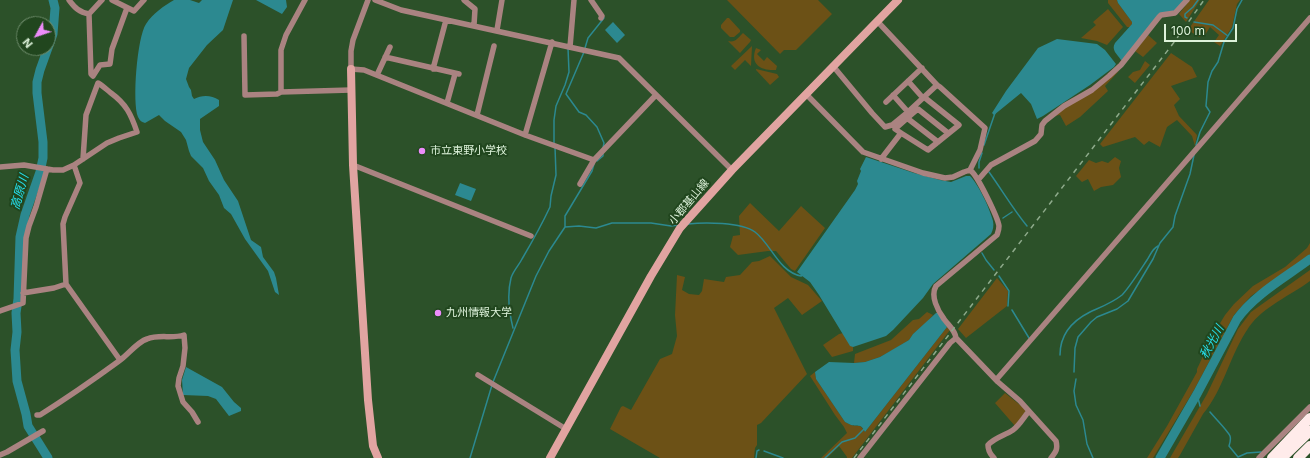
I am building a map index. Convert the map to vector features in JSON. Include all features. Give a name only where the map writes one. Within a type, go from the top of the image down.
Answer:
[{"type":"highway","points":[[1272,458],[1310,418]]},
{"type":"highway","points":[[1282,458],[1310,431]]},
{"type":"highway","points":[[1298,458],[1310,446]]},
{"type":"main road","name":"小郡基山線","points":[[550,458],[652,276],[683,225],[732,170],[898,0]]},
{"type":"main road","points":[[351,69],[353,165],[368,400],[373,446],[378,458]]},
{"type":"street","points":[[69,0],[75,8],[82,13],[89,14]]},
{"type":"street","points":[[0,167],[15,165],[63,170],[74,165],[107,143],[137,132],[132,118],[124,104],[98,83],[98,81],[91,74],[89,14],[102,0]]},
{"type":"street","points":[[112,0],[134,11],[144,0]]},
{"type":"street","points":[[281,92],[281,50],[286,35],[304,0]]},
{"type":"street","points":[[368,0],[353,40],[351,69],[364,70],[525,135],[594,160]]},
{"type":"street","points":[[375,0],[401,10],[552,42],[619,58],[732,170]]},
{"type":"street","points":[[464,0],[475,9],[474,25]]},
{"type":"street","points":[[497,30],[502,0]]},
{"type":"street","points":[[570,47],[574,0]]},
{"type":"street","points":[[591,0],[602,16],[601,18]]},
{"type":"street","points":[[978,180],[991,166],[1035,141],[1041,134],[1042,125],[1045,121],[1064,106],[1092,90],[1109,76],[1121,65],[1161,15],[1175,13],[1187,0]]},
{"type":"street","points":[[93,76],[100,65],[110,64],[112,49],[127,8]]},
{"type":"street","points":[[996,380],[1310,18]]},
{"type":"street","points":[[433,68],[446,20]]},
{"type":"street","points":[[806,94],[863,152],[923,173],[945,178],[953,177],[970,170],[980,150],[985,128],[937,85],[878,22]]},
{"type":"street","points":[[244,36],[245,95],[277,94],[281,92],[351,90]]},
{"type":"street","points":[[525,135],[552,42]]},
{"type":"street","points":[[477,115],[494,46]]},
{"type":"street","points":[[377,75],[390,47]]},
{"type":"street","points":[[385,57],[457,74],[447,103]]},
{"type":"street","points":[[833,66],[872,113],[885,126],[892,125],[918,109],[948,133]]},
{"type":"street","points":[[886,102],[922,68]]},
{"type":"street","points":[[908,81],[923,98],[959,125],[928,150],[895,129],[923,98],[937,85]]},
{"type":"street","points":[[83,159],[86,116],[98,83]]},
{"type":"street","points":[[580,184],[594,160],[656,95]]},
{"type":"street","points":[[893,95],[909,114],[938,142]]},
{"type":"street","points":[[881,159],[901,133]]},
{"type":"street","points":[[74,165],[80,183],[65,218],[64,224],[66,284],[120,360]]},
{"type":"street","points":[[353,165],[532,236]]},
{"type":"street","points":[[0,311],[23,303],[26,238],[47,169]]},
{"type":"street","points":[[970,170],[978,180],[999,224],[999,231],[997,235],[936,286],[933,291],[933,296],[944,319],[955,333],[956,338],[996,380],[1020,401],[1056,441],[1056,452],[1051,458]]},
{"type":"street","points":[[23,293],[54,288],[66,284]]},
{"type":"street","points":[[37,415],[40,415],[65,400],[120,360],[136,347],[137,344],[146,339],[184,335],[184,358],[178,386],[183,402],[198,422]]},
{"type":"street","points":[[860,458],[950,343],[956,338]]},
{"type":"street","points":[[478,375],[566,429]]},
{"type":"street","points":[[1259,458],[1310,407]]},
{"type":"street","points":[[994,458],[990,453],[988,445],[997,438],[1013,430],[1029,411]]},
{"type":"street","points":[[0,455],[43,431]]},
{"type":"shaded area","points":[[727,0],[818,0],[832,14],[796,50],[784,50],[780,54]]},
{"type":"shaded area","points":[[1108,0],[1117,0],[1132,22],[1130,27],[1127,27],[1108,3]]},
{"type":"shaded area","points":[[1190,0],[1200,0],[1186,22],[1179,14]]},
{"type":"shaded area","points":[[1209,0],[1240,0],[1237,4],[1232,27],[1220,46],[1214,42],[1219,35],[1210,27],[1205,35],[1199,37],[1188,30]]},
{"type":"shaded area","points":[[1108,9],[1123,27],[1107,45],[1097,41],[1081,38],[1096,25],[1093,22]]},
{"type":"shaded area","points":[[727,18],[729,18],[740,30],[740,32],[734,37],[730,37],[721,28],[721,25]]},
{"type":"shaded area","points":[[743,33],[751,40],[740,53],[728,41],[735,41]]},
{"type":"shaded area","points":[[1148,35],[1157,43],[1143,57],[1135,51]]},
{"type":"shaded area","points":[[752,46],[751,66],[745,60],[735,70],[731,66]]},
{"type":"shaded area","points":[[756,48],[761,50],[757,54],[764,61],[767,57],[777,66],[776,70],[758,66],[754,59]]},
{"type":"shaded area","points":[[1171,53],[1192,67],[1197,77],[1171,86],[1180,99],[1174,105],[1179,116],[1197,135],[1195,146],[1192,136],[1177,120],[1167,127],[1160,147],[1149,141],[1144,145],[1135,137],[1103,147],[1100,144]]},
{"type":"shaded area","points":[[1145,61],[1150,65],[1135,83],[1128,77],[1133,72],[1140,70]]},
{"type":"shaded area","points":[[756,69],[777,74],[779,77],[770,85]]},
{"type":"shaded area","points":[[1119,71],[1105,86],[1108,91],[1080,117],[1066,126],[1060,115],[1054,116],[1065,107]]},
{"type":"shaded area","points":[[1115,157],[1121,161],[1119,168],[1121,177],[1113,185],[1101,187],[1094,191],[1088,179],[1082,182],[1076,176],[1089,160],[1096,163],[1102,161],[1108,163]]},
{"type":"shaded area","points":[[750,203],[779,231],[801,206],[825,228],[795,271],[791,269],[776,251],[738,255],[730,247],[733,236],[740,235],[739,216]]},
{"type":"shaded area","points":[[1310,243],[1310,256],[1251,296],[1234,315],[1194,390],[1153,458],[1147,458],[1167,426],[1197,372],[1213,335],[1225,315],[1253,286],[1285,267],[1307,248]]},
{"type":"shaded area","points":[[770,256],[791,277],[808,285],[822,301],[802,315],[788,298],[774,308],[807,374],[761,423],[757,425],[757,445],[755,448],[754,458],[660,458],[610,429],[621,407],[623,406],[631,410],[660,359],[672,354],[677,336],[675,315],[677,275],[685,277],[682,290],[689,294],[699,295],[702,291],[704,279],[724,282],[726,277],[740,275],[752,262],[759,261]]},
{"type":"shaded area","points":[[1310,270],[1310,281],[1262,313],[1249,327],[1242,337],[1222,383],[1180,455],[1178,458],[1170,458],[1207,394],[1238,329],[1251,312]]},
{"type":"shaded area","points":[[997,278],[1008,291],[1007,306],[966,338],[958,329]]},
{"type":"shaded area","points":[[927,312],[933,315],[913,334],[909,340],[880,357],[865,362],[854,363],[855,354],[891,340],[913,320],[919,319]]},
{"type":"shaded area","points":[[947,327],[950,330],[852,458],[847,458],[839,446],[827,458],[821,458],[847,433],[810,376],[815,372],[816,379],[845,422],[851,425],[860,426],[865,432]]},
{"type":"shaded area","points":[[843,333],[850,345],[853,347],[853,351],[832,357],[823,345],[839,334]]},
{"type":"shaded area","points":[[1005,393],[1025,409],[1025,412],[1015,426],[995,403]]},
{"type":"water","points":[[174,0],[190,0],[199,3],[202,0],[233,0],[223,30],[207,45],[189,68],[186,79],[194,99],[206,96],[219,100],[219,106],[200,119],[200,130],[203,142],[215,160],[224,180],[238,201],[251,240],[261,247],[263,257],[274,272],[279,295],[275,292],[268,271],[245,239],[231,214],[224,208],[219,195],[209,181],[203,168],[191,156],[186,140],[181,132],[159,115],[145,123],[138,117],[135,98],[136,70],[143,31],[146,24],[155,13]]},
{"type":"water","points":[[256,0],[286,0],[287,7],[282,14]]},
{"type":"water","points":[[1117,0],[1185,0],[1175,11],[1160,13],[1123,60],[1121,60],[1115,52],[1114,45],[1132,24],[1132,22]]},
{"type":"water","points":[[613,22],[625,35],[617,43],[605,30]]},
{"type":"water","points":[[1057,39],[1097,44],[1105,50],[1116,64],[1090,85],[1037,119],[1031,104],[1021,93],[994,115],[992,113],[1006,91],[1038,48]]},
{"type":"water","points":[[866,157],[940,180],[951,182],[966,176],[970,176],[977,185],[987,204],[992,216],[993,229],[991,234],[933,284],[923,298],[886,336],[853,347],[850,346],[810,282],[797,272],[855,190],[858,184],[857,181],[861,171],[860,169]]},
{"type":"water","points":[[460,183],[476,189],[471,201],[455,195]]},
{"type":"water","points":[[936,313],[938,313],[947,327],[865,432],[861,426],[851,425],[845,422],[816,379],[815,372],[829,362],[865,362],[880,357],[909,340],[913,334]]},
{"type":"water","points":[[186,367],[222,387],[241,408],[241,411],[229,416],[216,399],[208,396],[183,395],[182,380]]},
{"type":"waterway","name":"高原川","points":[[48,458],[28,426],[17,381],[15,350],[17,332],[16,313],[18,299],[20,237],[25,215],[40,172],[43,158],[43,142],[37,82],[53,34],[55,8],[53,0]]},
{"type":"waterway","points":[[1187,18],[1185,17],[1185,14],[1198,0]]},
{"type":"waterway","points":[[1196,145],[1200,132],[1210,112],[1206,106],[1208,82],[1212,71],[1218,62],[1224,42],[1233,28],[1237,9],[1242,0]]},
{"type":"waterway","points":[[585,48],[588,38],[604,18],[603,16]]},
{"type":"waterway","points":[[1194,22],[1213,25],[1228,36]]},
{"type":"waterway","points":[[554,143],[554,120],[556,106],[569,72],[568,48]]},
{"type":"waterway","points":[[584,52],[566,94],[579,112],[586,115],[597,127],[604,143],[603,148]]},
{"type":"waterway","points":[[984,145],[995,113]]},
{"type":"waterway","points":[[513,328],[509,303],[511,278],[550,207],[556,175],[555,147]]},
{"type":"waterway","points":[[979,168],[982,153]]},
{"type":"waterway","points":[[597,161],[603,156],[603,154]]},
{"type":"waterway","points":[[1074,372],[1075,348],[1078,337],[1097,317],[1117,309],[1128,301],[1153,259],[1160,243],[1173,227],[1175,216],[1190,174],[1194,155]]},
{"type":"waterway","points":[[493,382],[536,276],[549,251],[565,227],[565,216],[592,171],[594,164]]},
{"type":"waterway","points":[[989,172],[1027,226]]},
{"type":"waterway","points":[[1003,218],[1012,212]]},
{"type":"waterway","points":[[565,227],[579,226],[596,228],[612,223],[651,223],[671,226],[678,225]]},
{"type":"waterway","points":[[688,224],[722,224],[741,226],[749,229],[761,237],[787,269],[793,273],[801,276],[803,275]]},
{"type":"waterway","points":[[1060,355],[1062,341],[1068,329],[1090,312],[1110,303],[1122,295],[1153,250],[1158,246]]},
{"type":"waterway","points":[[982,253],[994,270]]},
{"type":"waterway","name":"秋光川","points":[[1160,458],[1197,394],[1237,319],[1244,310],[1271,286],[1310,259]]},
{"type":"waterway","points":[[999,276],[1009,291],[1008,306]]},
{"type":"waterway","points":[[1012,310],[1029,338]]},
{"type":"waterway","points":[[1076,379],[1074,391],[1076,405],[1083,420],[1087,444],[1093,458]]},
{"type":"waterway","points":[[470,458],[492,385]]},
{"type":"waterway","points":[[1197,394],[1200,406]]},
{"type":"waterway","points":[[1210,412],[1229,434],[1229,446],[1238,457],[1247,453],[1261,452]]},
{"type":"waterway","points":[[825,458],[842,442],[855,438],[864,429]]},
{"type":"waterway","points":[[756,458],[757,451],[759,450]]},
{"type":"waterway","points":[[764,451],[783,458]]},
{"type":"railway","points":[[854,458],[1175,41],[1204,0]]},
{"type":"place","name":"市立東野小学校","points":[[422,151]]},
{"type":"place","name":"九州情報大学","points":[[438,313]]}]
